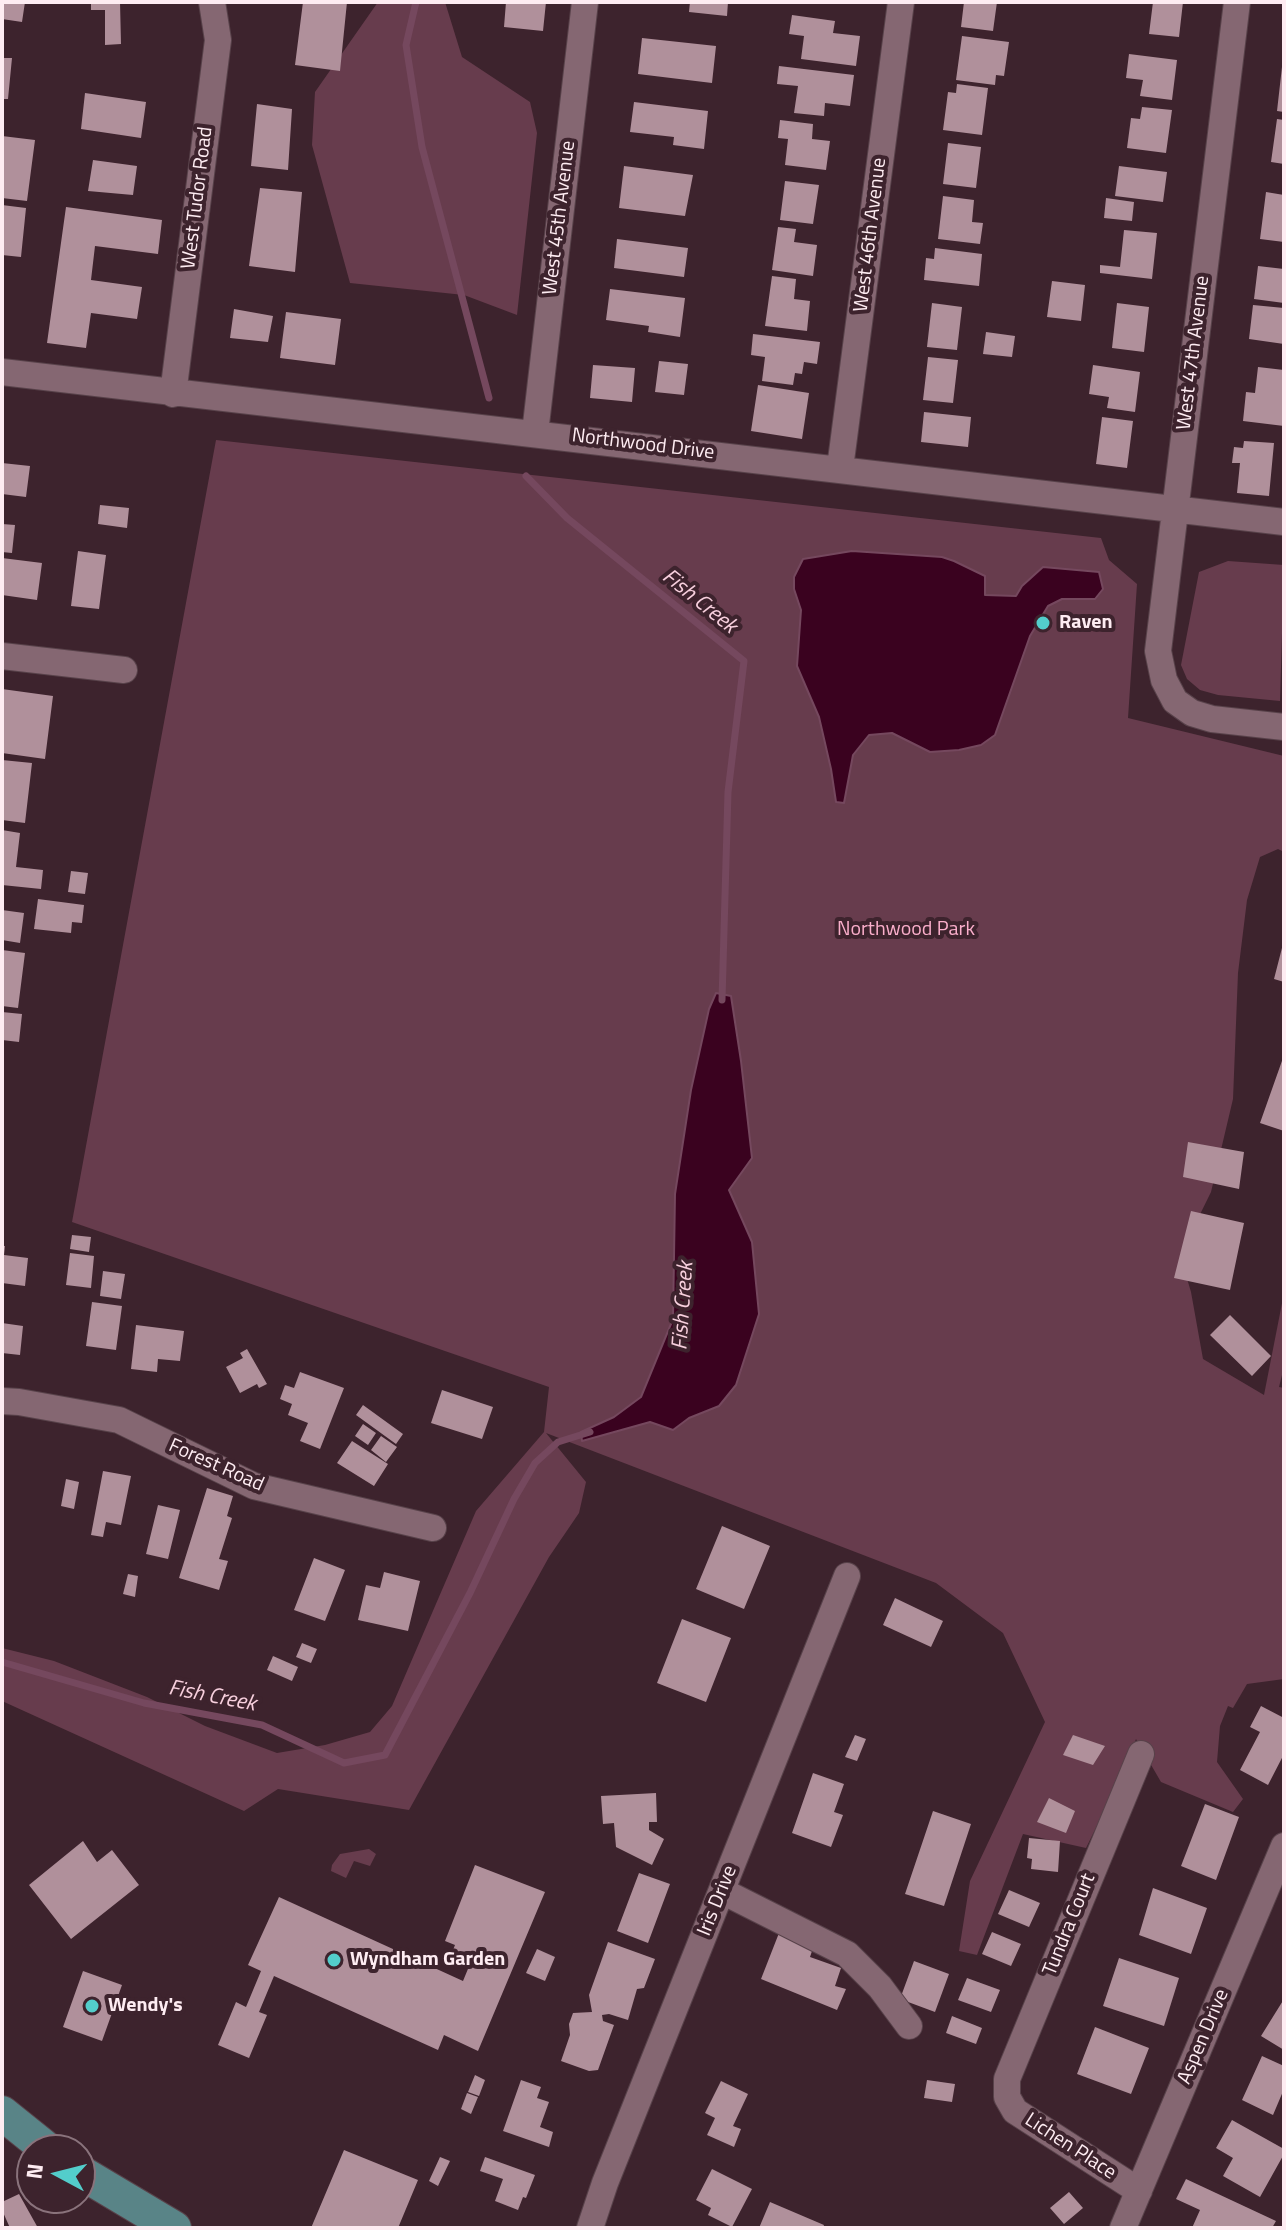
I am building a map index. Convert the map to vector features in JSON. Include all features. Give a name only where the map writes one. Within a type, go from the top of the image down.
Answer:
[{"type":"main road","points":[[2,2113],[28,2134]]},
{"type":"main road","points":[[96,2182],[174,2228]]},
{"type":"street","name":"West Tudor Road","points":[[173,394],[218,40],[212,2]]},
{"type":"street","name":"West 45th Avenue","points":[[535,433],[585,2]]},
{"type":"street","name":"West 46th Avenue","points":[[840,468],[901,2]]},
{"type":"street","name":"West 47th Avenue","points":[[1237,2],[1158,651],[1164,680],[1175,701],[1192,713],[1212,719],[1284,727]]},
{"type":"street","name":"Northwood Drive","points":[[2,372],[1284,522]]},
{"type":"street","points":[[2,656],[124,670]]},
{"type":"street","name":"Forest Road","points":[[2,1401],[119,1420],[254,1486],[433,1528]]},
{"type":"street","name":"Iris Drive","points":[[590,2228],[605,2183],[847,1576]]},
{"type":"street","name":"Tundra Court","points":[[1007,2097],[1007,2079],[1141,1754]]},
{"type":"street","name":"Aspen Drive","points":[[1123,2228],[1284,1846]]},
{"type":"street","points":[[722,1891],[847,1954],[880,1987],[909,2026]]},
{"type":"street","name":"Lichen Place","points":[[1007,2097],[1015,2111],[1139,2191]]},
{"type":"green space","points":[[378,2],[445,2],[462,57],[530,102],[537,133],[517,315],[464,295],[350,283],[312,145],[315,92]]},
{"type":"green space","name":"Northwood Park","points":[[216,440],[1101,538],[1109,560],[1137,584],[1128,718],[1284,756],[1284,852],[1278,849],[1260,857],[1247,900],[1238,973],[1233,1099],[1211,1192],[1180,1255],[1191,1292],[1203,1359],[1264,1395],[1284,1293],[1284,1367],[1279,1387],[1284,1388],[1284,1679],[1247,1684],[1233,1708],[1228,1706],[1220,1726],[1217,1762],[1243,1799],[1233,1812],[1161,1782],[1136,1739],[1086,1848],[1023,1834],[977,1955],[959,1951],[970,1881],[1045,1722],[1003,1633],[936,1583],[546,1433],[586,1482],[579,1513],[549,1557],[409,1810],[278,1789],[244,1811],[2,1701],[2,1648],[54,1661],[147,1697],[205,1726],[277,1753],[325,1745],[370,1732],[392,1706],[476,1511],[544,1432],[549,1387],[72,1222]]},
{"type":"green space","points":[[1228,561],[1284,565],[1280,701],[1218,695],[1200,690],[1187,679],[1181,665],[1199,572]]},
{"type":"green space","points":[[369,1849],[376,1854],[370,1866],[354,1861],[346,1878],[331,1871],[340,1854]]},
{"type":"water","points":[[852,551],[942,557],[985,576],[985,595],[1016,596],[1022,586],[1043,567],[1099,572],[1103,589],[1095,599],[1062,599],[1048,606],[1030,636],[995,735],[981,745],[930,752],[892,733],[869,735],[853,755],[844,803],[836,802],[819,717],[797,666],[801,610],[794,589],[794,577],[803,559]]},
{"type":"water","points":[[716,993],[731,996],[741,1061],[752,1158],[729,1190],[752,1242],[759,1314],[736,1385],[719,1406],[689,1418],[673,1430],[650,1422],[582,1441],[581,1432],[614,1417],[641,1397],[673,1319],[675,1194],[691,1090],[709,1009]]},
{"type":"building","points":[[2,2],[25,2],[22,22],[2,19]]},
{"type":"building","points":[[91,2],[120,2],[121,44],[105,45],[105,10],[91,10]]},
{"type":"building","points":[[303,2],[347,2],[340,71],[295,65]]},
{"type":"building","points":[[506,2],[546,2],[543,31],[504,27]]},
{"type":"building","points":[[690,2],[728,2],[727,16],[689,12]]},
{"type":"building","points":[[964,2],[997,2],[993,31],[961,27]]},
{"type":"building","points":[[1153,2],[1183,2],[1179,37],[1149,34]]},
{"type":"building","points":[[792,15],[835,21],[833,33],[860,36],[856,66],[801,59],[804,36],[789,34]]},
{"type":"building","points":[[962,36],[1009,42],[1004,76],[996,75],[995,85],[956,80]]},
{"type":"building","points":[[642,38],[716,46],[712,83],[638,74]]},
{"type":"building","points":[[1129,54],[1177,60],[1172,100],[1140,96],[1143,80],[1126,78]]},
{"type":"building","points":[[2,58],[12,58],[8,99],[2,99]]},
{"type":"building","points":[[779,66],[854,75],[850,106],[825,103],[824,116],[794,113],[798,86],[777,84]]},
{"type":"building","points":[[1284,67],[1284,112],[1277,111]]},
{"type":"building","points":[[957,84],[988,88],[982,135],[943,130],[948,92],[956,93]]},
{"type":"building","points":[[85,93],[146,102],[141,138],[81,129]]},
{"type":"building","points":[[634,102],[708,111],[704,149],[673,145],[674,137],[630,132]]},
{"type":"building","points":[[257,104],[292,109],[288,170],[251,166]]},
{"type":"building","points":[[1142,107],[1172,110],[1166,153],[1127,148],[1131,118],[1140,119]]},
{"type":"building","points":[[1277,119],[1284,120],[1284,164],[1271,162]]},
{"type":"building","points":[[780,120],[813,124],[812,139],[830,141],[826,170],[785,165],[788,139],[778,138]]},
{"type":"building","points":[[2,136],[35,140],[27,201],[2,198]]},
{"type":"building","points":[[948,143],[981,147],[976,188],[943,184]]},
{"type":"building","points":[[93,160],[137,166],[133,195],[88,191]]},
{"type":"building","points":[[624,166],[693,175],[685,216],[619,208]]},
{"type":"building","points":[[1119,166],[1167,172],[1163,202],[1115,196]]},
{"type":"building","points":[[785,181],[819,185],[813,224],[780,220]]},
{"type":"building","points":[[260,188],[302,192],[295,272],[249,266]]},
{"type":"building","points":[[1266,192],[1284,195],[1284,242],[1260,239]]},
{"type":"building","points":[[943,196],[974,200],[972,222],[983,223],[980,244],[938,239]]},
{"type":"building","points":[[1106,198],[1134,202],[1132,221],[1104,218]]},
{"type":"building","points":[[2,205],[26,208],[21,257],[2,255]]},
{"type":"building","points":[[66,207],[162,220],[158,254],[95,246],[91,280],[142,287],[137,319],[91,313],[86,348],[47,343]]},
{"type":"building","points":[[778,227],[796,229],[794,242],[817,245],[813,276],[772,270]]},
{"type":"building","points":[[1124,230],[1157,233],[1152,279],[1100,273],[1100,265],[1120,267]]},
{"type":"building","points":[[617,239],[688,248],[684,277],[614,268]]},
{"type":"building","points":[[935,248],[982,254],[979,286],[924,280],[926,258],[934,259]]},
{"type":"building","points":[[1258,266],[1284,269],[1284,303],[1254,299]]},
{"type":"building","points":[[772,276],[796,279],[794,299],[810,301],[807,331],[765,326]]},
{"type":"building","points":[[1052,281],[1085,285],[1081,321],[1047,317]]},
{"type":"building","points":[[610,289],[685,298],[680,337],[648,332],[649,326],[606,320]]},
{"type":"building","points":[[932,303],[962,307],[957,350],[927,347]]},
{"type":"building","points":[[1117,303],[1149,307],[1144,352],[1112,348]]},
{"type":"building","points":[[1253,305],[1284,308],[1284,344],[1249,339]]},
{"type":"building","points":[[234,309],[273,316],[268,342],[230,338]]},
{"type":"building","points":[[286,312],[341,319],[335,365],[280,358]]},
{"type":"building","points":[[986,332],[1015,336],[1012,357],[983,354]]},
{"type":"building","points":[[753,334],[820,342],[817,364],[804,362],[802,374],[795,373],[793,385],[762,381],[765,357],[751,355]]},
{"type":"building","points":[[928,357],[958,360],[953,403],[923,400]]},
{"type":"building","points":[[659,361],[688,364],[684,395],[655,392]]},
{"type":"building","points":[[593,365],[635,368],[632,402],[590,398]]},
{"type":"building","points":[[1093,365],[1140,372],[1135,412],[1107,408],[1109,397],[1089,394]]},
{"type":"building","points":[[1258,367],[1284,370],[1284,426],[1243,421],[1246,392],[1255,393]]},
{"type":"building","points":[[758,385],[809,393],[802,439],[751,431]]},
{"type":"building","points":[[924,412],[971,417],[968,447],[921,442]]},
{"type":"building","points":[[1102,417],[1133,421],[1127,468],[1096,464]]},
{"type":"building","points":[[1244,441],[1274,443],[1269,496],[1237,493],[1240,463],[1232,463],[1234,447],[1243,448]]},
{"type":"building","points":[[2,463],[30,466],[26,497],[2,494]]},
{"type":"building","points":[[100,505],[129,508],[127,528],[98,524]]},
{"type":"building","points":[[2,524],[15,525],[12,553],[2,552]]},
{"type":"building","points":[[78,551],[106,555],[99,609],[71,606]]},
{"type":"building","points":[[2,558],[42,563],[37,600],[2,595]]},
{"type":"building","points":[[2,689],[53,696],[45,759],[2,753]]},
{"type":"building","points":[[2,760],[32,763],[25,823],[2,820]]},
{"type":"building","points":[[2,830],[20,833],[16,867],[43,870],[41,889],[2,885]]},
{"type":"building","points":[[71,871],[88,873],[85,894],[68,892]]},
{"type":"building","points":[[38,899],[84,905],[82,923],[72,922],[71,933],[34,929]]},
{"type":"building","points":[[2,910],[24,913],[20,943],[2,940]]},
{"type":"building","points":[[1284,945],[1284,982],[1274,979]]},
{"type":"building","points":[[2,950],[25,953],[18,1008],[2,1006]]},
{"type":"building","points":[[2,1012],[22,1014],[19,1042],[2,1040]]},
{"type":"building","points":[[1284,1058],[1284,1131],[1260,1123]]},
{"type":"building","points":[[1188,1142],[1244,1152],[1239,1189],[1183,1177]]},
{"type":"building","points":[[1191,1211],[1244,1223],[1230,1290],[1174,1278]]},
{"type":"building","points":[[72,1235],[91,1237],[89,1252],[70,1249]]},
{"type":"building","points":[[2,1246],[5,1246],[4,1255],[28,1258],[25,1286],[2,1283]]},
{"type":"building","points":[[70,1253],[94,1256],[91,1288],[66,1285]]},
{"type":"building","points":[[103,1271],[125,1274],[121,1299],[100,1296]]},
{"type":"building","points":[[92,1302],[122,1306],[116,1350],[86,1346]]},
{"type":"building","points":[[1230,1315],[1271,1356],[1252,1376],[1210,1335]]},
{"type":"building","points":[[2,1323],[23,1326],[20,1355],[2,1353]]},
{"type":"building","points":[[136,1325],[184,1331],[180,1361],[158,1359],[157,1372],[131,1369]]},
{"type":"building","points":[[247,1349],[267,1384],[259,1388],[257,1384],[240,1393],[226,1367],[243,1358],[240,1353]]},
{"type":"building","points":[[300,1372],[344,1388],[320,1449],[300,1441],[308,1423],[288,1415],[292,1404],[280,1399],[285,1385],[294,1388]]},
{"type":"building","points":[[442,1390],[493,1407],[482,1439],[431,1423]]},
{"type":"building","points":[[363,1405],[403,1434],[396,1444],[356,1415]]},
{"type":"building","points":[[363,1424],[376,1433],[368,1445],[355,1436]]},
{"type":"building","points":[[381,1436],[397,1447],[386,1462],[371,1450]]},
{"type":"building","points":[[352,1441],[388,1464],[374,1486],[337,1463]]},
{"type":"building","points":[[103,1471],[131,1476],[121,1525],[106,1522],[103,1537],[91,1535]]},
{"type":"building","points":[[66,1479],[79,1482],[74,1509],[61,1506]]},
{"type":"building","points":[[207,1488],[233,1496],[227,1516],[232,1518],[219,1559],[228,1561],[219,1590],[179,1578]]},
{"type":"building","points":[[158,1505],[180,1510],[168,1559],[146,1554]]},
{"type":"building","points":[[722,1526],[770,1546],[744,1609],[696,1589]]},
{"type":"building","points":[[314,1558],[345,1570],[325,1621],[294,1610]]},
{"type":"building","points":[[384,1572],[420,1581],[408,1631],[358,1620],[366,1585],[380,1588]]},
{"type":"building","points":[[128,1574],[138,1576],[135,1597],[123,1594]]},
{"type":"building","points":[[895,1598],[943,1621],[931,1647],[883,1625]]},
{"type":"building","points":[[682,1619],[731,1638],[706,1702],[657,1683]]},
{"type":"building","points":[[302,1643],[317,1649],[311,1663],[296,1657]]},
{"type":"building","points":[[273,1656],[298,1667],[292,1681],[267,1670]]},
{"type":"building","points":[[1261,1706],[1284,1718],[1284,1754],[1268,1785],[1240,1770],[1260,1732],[1250,1727]]},
{"type":"building","points":[[855,1735],[866,1739],[857,1761],[845,1757]]},
{"type":"building","points":[[1073,1735],[1105,1746],[1093,1765],[1063,1755]]},
{"type":"building","points":[[813,1773],[844,1784],[834,1812],[843,1815],[831,1847],[792,1833]]},
{"type":"building","points":[[656,1793],[657,1822],[649,1822],[649,1830],[664,1839],[652,1865],[616,1847],[614,1823],[603,1824],[601,1796]]},
{"type":"building","points":[[1049,1798],[1075,1811],[1066,1833],[1037,1822]]},
{"type":"building","points":[[1205,1804],[1239,1817],[1216,1880],[1181,1866]]},
{"type":"building","points":[[933,1811],[971,1824],[944,1906],[905,1894]]},
{"type":"building","points":[[1029,1838],[1060,1841],[1058,1872],[1031,1869],[1032,1859],[1027,1858]]},
{"type":"building","points":[[83,1841],[97,1862],[112,1850],[139,1885],[71,1939],[29,1885]]},
{"type":"building","name":"Wyndham Garden","points":[[475,1865],[545,1892],[478,2051],[444,2035],[438,2050],[274,1976],[259,2012],[267,2015],[249,2058],[218,2045],[236,2002],[246,2007],[261,1971],[248,1965],[279,1897],[463,1981],[470,1964],[451,1955],[455,1945],[445,1941]]},
{"type":"building","points":[[639,1873],[670,1884],[648,1943],[617,1931]]},
{"type":"building","points":[[1153,1888],[1207,1908],[1191,1954],[1139,1935]]},
{"type":"building","points":[[1009,1890],[1040,1903],[1029,1927],[998,1914]]},
{"type":"building","points":[[992,1932],[1021,1944],[1011,1966],[982,1954]]},
{"type":"building","points":[[779,1933],[814,1945],[810,1957],[841,1968],[835,1986],[846,1989],[837,2010],[761,1979]]},
{"type":"building","points":[[608,1942],[655,1959],[644,1988],[637,1989],[628,2020],[602,2015],[603,2021],[614,2025],[598,2070],[589,2071],[561,2061],[570,2035],[569,2024],[573,2013],[592,2012],[589,1995]]},
{"type":"building","points":[[537,1949],[555,1957],[545,1981],[526,1973]]},
{"type":"building","points":[[1119,1958],[1179,1978],[1164,2026],[1103,2006]]},
{"type":"building","points":[[914,1961],[949,1974],[935,2012],[900,1999]]},
{"type":"building","name":"Wendy's","points":[[83,1971],[122,1985],[102,2041],[63,2027]]},
{"type":"building","points":[[967,1978],[1000,1990],[991,2012],[958,2000]]},
{"type":"building","points":[[1284,1999],[1284,2050],[1261,2036]]},
{"type":"building","points":[[952,2016],[982,2028],[976,2044],[946,2033]]},
{"type":"building","points":[[1095,2027],[1149,2048],[1131,2094],[1077,2074]]},
{"type":"building","points":[[1262,2056],[1284,2066],[1284,2089],[1273,2115],[1242,2100]]},
{"type":"building","points":[[475,2075],[485,2080],[479,2096],[468,2092]]},
{"type":"building","points":[[521,2080],[541,2087],[537,2098],[549,2102],[540,2127],[553,2132],[549,2147],[503,2131]]},
{"type":"building","points":[[927,2080],[955,2084],[952,2102],[924,2098]]},
{"type":"building","points":[[721,2081],[748,2094],[733,2126],[741,2129],[734,2147],[707,2135],[715,2118],[705,2113]]},
{"type":"building","points":[[467,2093],[478,2097],[471,2114],[461,2109]]},
{"type":"building","points":[[1232,2120],[1284,2149],[1260,2197],[1223,2176],[1233,2158],[1216,2148]]},
{"type":"building","points":[[344,2150],[418,2180],[398,2228],[311,2228]]},
{"type":"building","points":[[440,2157],[450,2161],[438,2186],[429,2181]]},
{"type":"building","points":[[485,2157],[535,2175],[518,2210],[495,2201],[503,2179],[480,2171]]},
{"type":"building","points":[[712,2169],[752,2189],[732,2227],[708,2215],[711,2208],[696,2200]]},
{"type":"building","points":[[1186,2179],[1276,2221],[1272,2228],[1192,2228],[1200,2210],[1176,2199]]},
{"type":"building","points":[[1069,2192],[1083,2208],[1064,2224],[1050,2208]]},
{"type":"building","points":[[16,2195],[16,2214],[30,2214],[38,2228],[10,2228],[2,2202]]},
{"type":"building","points":[[770,2202],[824,2225],[823,2228],[759,2228]]},
{"type":"waterway","name":"Fish Creek","points":[[416,2],[406,45],[422,147],[489,398]]},
{"type":"waterway","name":"Fish Creek","points":[[526,476],[567,518],[744,661],[728,792],[722,1000]]},
{"type":"waterway","name":"Fish Creek","points":[[2,1662],[144,1703],[262,1725],[344,1763],[385,1755],[535,1463],[558,1442],[590,1432]]},
{"type":"place","name":"Raven","points":[[1043,623]]},
{"type":"place","name":"Wyndham Garden","points":[[334,1960]]},
{"type":"place","name":"Wendy's","points":[[92,2006]]}]
